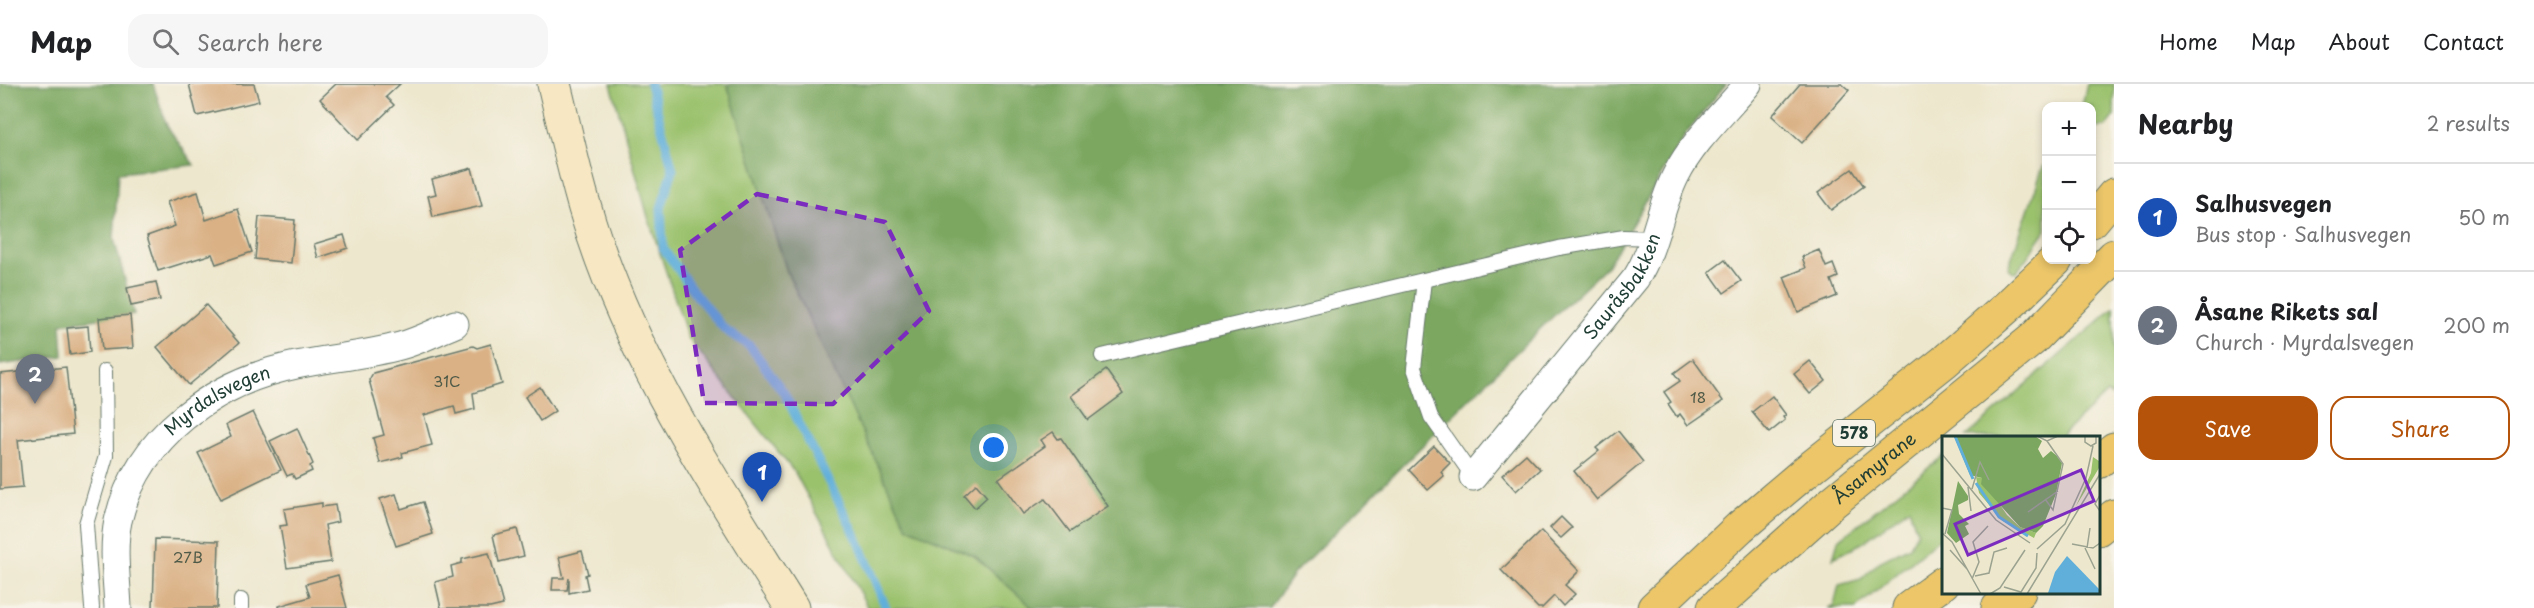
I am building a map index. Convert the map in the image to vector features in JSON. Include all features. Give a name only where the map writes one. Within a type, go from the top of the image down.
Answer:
[{"type":"main road","points":[[554,84],[585,209],[609,277],[643,354],[679,423],[792,608]]},
{"type":"main road","points":[[2096,215],[2114,195]]},
{"type":"main road","name":"Åsamyrane","points":[[1714,608],[1833,502],[2033,339],[2114,256]]},
{"type":"main road","name":"578","points":[[1654,608],[1740,527],[1944,362],[2052,264]]},
{"type":"main road","points":[[2099,460],[2114,449]]},
{"type":"main road","points":[[2099,527],[2114,516]]},
{"type":"main road","points":[[1910,608],[1942,585]]},
{"type":"main road","points":[[1998,608],[2017,593]]},
{"type":"street","name":"Sauråsbakken","points":[[1473,477],[1646,264],[1676,176],[1690,151],[1748,84]]},
{"type":"street","name":"Myrdalsvegen","points":[[118,608],[116,561],[118,523],[127,496],[150,452],[184,416],[212,396],[246,379],[294,365],[400,346],[455,324]]},
{"type":"lane","points":[[1101,356],[1559,248],[1624,237],[1654,238]]},
{"type":"lane","points":[[1424,280],[1414,368],[1431,417],[1473,477]]},
{"type":"lane","points":[[92,608],[86,524],[106,456],[105,371]]},
{"type":"highlighted area","points":[[757,194],[885,222],[929,311],[833,404],[704,403],[680,250]]},
{"type":"green space","points":[[0,84],[153,84],[167,126],[194,165],[118,173],[114,239],[134,314],[61,324],[63,356],[0,365]]},
{"type":"green space","points":[[611,84],[727,84],[787,272],[907,527],[974,556],[1033,608],[868,608],[795,473],[688,338],[648,217]]},
{"type":"green space","points":[[727,84],[1726,84],[1685,135],[1608,265],[1543,326],[1294,573],[1270,608],[1033,608],[975,556],[907,527],[787,271]]},
{"type":"green space","points":[[2087,84],[2114,84],[2114,117],[2106,127],[2096,128],[2096,102],[2083,102]]},
{"type":"green space","points":[[2042,170],[2042,236],[2017,272],[2008,268]]},
{"type":"green space","points":[[2114,308],[2114,397],[2107,393],[2061,436],[1967,436]]},
{"type":"green space","points":[[1942,457],[1942,536],[1856,608],[1828,608],[1834,605],[1839,585],[1861,579],[1879,562],[1910,546],[1917,532],[1909,508],[1862,543],[1833,558],[1838,541]]},
{"type":"building","points":[[189,84],[254,84],[259,101],[197,116]]},
{"type":"building","points":[[336,84],[400,84],[386,97],[394,105],[358,140],[320,99]]},
{"type":"building","points":[[1800,84],[1842,84],[1849,90],[1802,143],[1772,116]]},
{"type":"building","points":[[472,168],[482,206],[433,217],[428,196],[436,194],[432,179]]},
{"type":"building","points":[[1852,169],[1864,186],[1831,210],[1818,193]]},
{"type":"building","points":[[198,192],[206,220],[238,209],[252,252],[216,264],[212,254],[158,271],[147,236],[175,226],[167,202]]},
{"type":"building","points":[[259,217],[295,220],[291,263],[255,259]]},
{"type":"building","points":[[344,235],[348,248],[318,258],[314,244]]},
{"type":"building","points":[[1819,250],[1826,267],[1833,264],[1838,277],[1831,280],[1837,296],[1798,312],[1784,277],[1806,268],[1802,257]]},
{"type":"building","points":[[1725,260],[1741,281],[1724,293],[1709,272]]},
{"type":"building","points":[[156,282],[160,300],[131,306],[127,288]]},
{"type":"building","points":[[206,305],[239,343],[189,385],[157,347]]},
{"type":"building","points":[[130,315],[133,348],[102,350],[99,318]]},
{"type":"building","points":[[88,326],[90,352],[70,355],[67,328]]},
{"type":"building","points":[[491,344],[502,384],[473,393],[475,409],[456,414],[454,406],[424,415],[432,445],[402,453],[403,457],[380,463],[373,438],[384,435],[369,380],[373,373],[473,346],[477,348]]},
{"type":"building","points":[[1693,359],[1723,401],[1688,425],[1680,414],[1677,417],[1668,404],[1671,402],[1664,392],[1680,381],[1674,373]]},
{"type":"building","points":[[1810,361],[1826,381],[1810,394],[1794,374]]},
{"type":"building","points":[[66,367],[73,434],[18,440],[23,487],[0,489],[0,374]]},
{"type":"building","points":[[1106,370],[1123,394],[1088,420],[1071,396]]},
{"type":"building","points":[[540,387],[555,411],[540,421],[525,397]]},
{"type":"building","points":[[1772,396],[1786,415],[1783,417],[1785,420],[1769,433],[1752,412]]},
{"type":"building","points":[[253,412],[281,470],[221,499],[198,453],[231,437],[226,425]]},
{"type":"building","points":[[297,428],[313,464],[310,466],[312,471],[295,479],[292,474],[287,476],[270,441]]},
{"type":"building","points":[[1618,431],[1643,462],[1597,500],[1574,471],[1599,451],[1596,448]]},
{"type":"building","points":[[1053,432],[1058,439],[1061,438],[1108,506],[1070,532],[1045,499],[1023,514],[998,479],[1045,446],[1041,440]]},
{"type":"building","points":[[1434,446],[1450,463],[1441,472],[1444,476],[1428,490],[1409,470]]},
{"type":"building","points":[[1526,454],[1540,469],[1516,491],[1502,475]]},
{"type":"building","points":[[976,484],[987,497],[975,508],[964,495]]},
{"type":"building","points":[[396,494],[401,509],[423,502],[433,534],[396,546],[380,499]]},
{"type":"building","points":[[322,503],[322,507],[335,505],[338,522],[325,525],[331,562],[287,568],[280,526],[287,525],[284,509]]},
{"type":"building","points":[[1561,517],[1572,528],[1561,538],[1550,528]]},
{"type":"building","points":[[517,529],[524,556],[499,562],[493,535]]},
{"type":"building","points":[[1541,531],[1579,571],[1565,585],[1575,594],[1563,606],[1554,596],[1542,608],[1538,608],[1501,570]]},
{"type":"building","points":[[155,539],[219,541],[217,608],[153,608]]},
{"type":"building","points":[[582,551],[588,574],[585,575],[588,589],[569,593],[569,578],[567,590],[552,590],[553,578],[564,578],[559,557]]},
{"type":"building","points":[[489,553],[503,605],[490,608],[441,608],[435,582],[453,577],[451,566],[462,563],[462,559]]},
{"type":"building","points":[[338,575],[347,608],[279,608],[279,606],[310,597],[306,584]]},
{"type":"waterway","points":[[650,84],[673,170],[661,208],[663,248],[696,295],[725,330],[750,346],[784,393],[859,542],[886,608]]},
{"type":"place","name":"Åsane Rikets sal","points":[[35,404]]},
{"type":"place","name":"Salhusvegen","points":[[762,502]]}]
